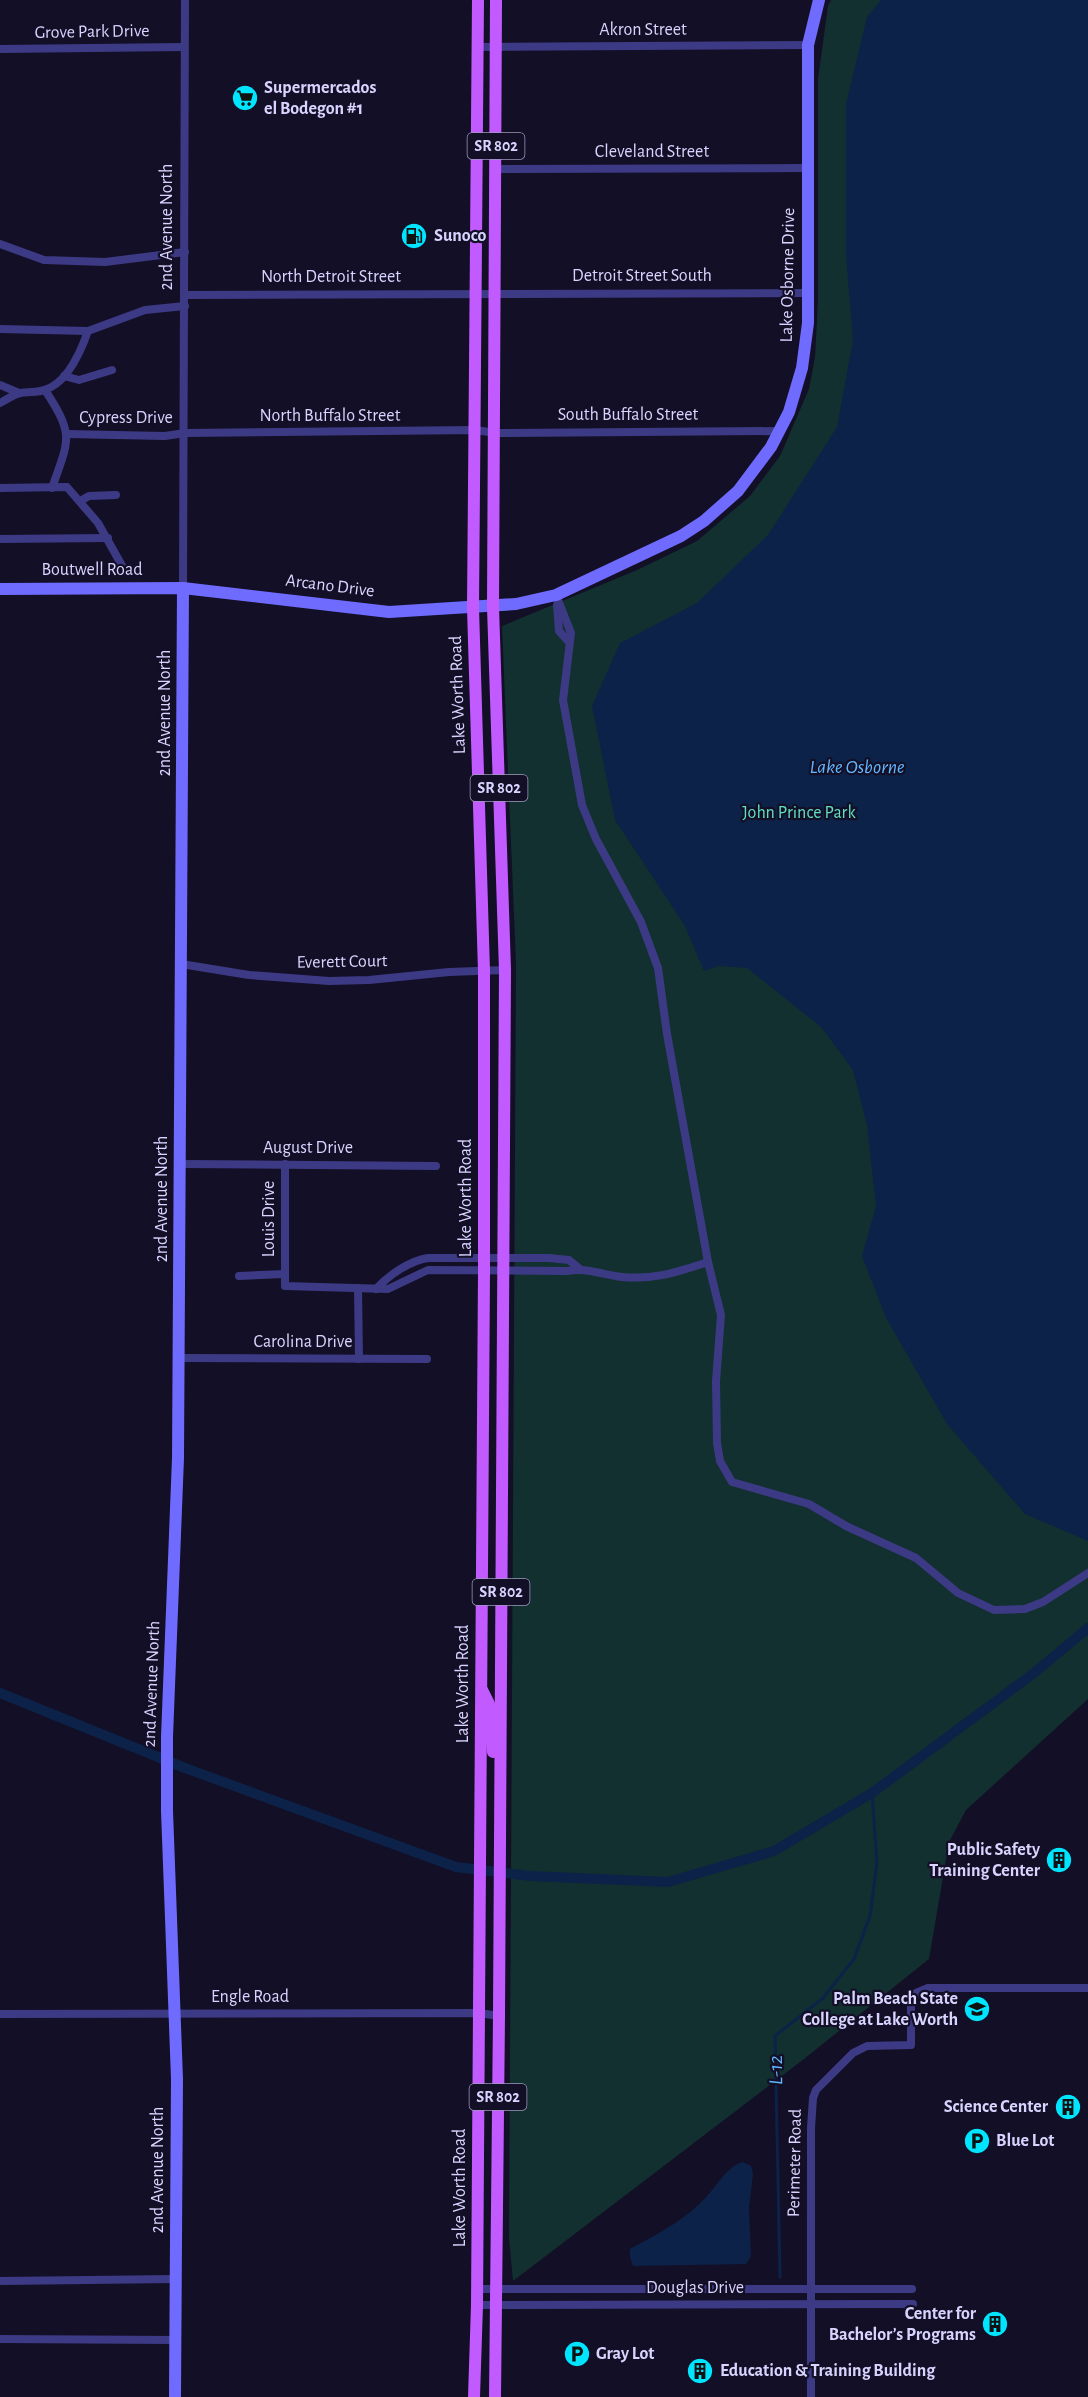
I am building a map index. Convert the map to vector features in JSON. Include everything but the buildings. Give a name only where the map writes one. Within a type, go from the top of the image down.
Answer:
[{"type":"main road","name":"Lake Worth Road","points":[[474,2397],[477,2305],[484,1272],[484,971],[473,608],[478,0]]},
{"type":"main road","name":"Lake Worth Road","points":[[495,2397],[505,970],[493,607],[496,0]]},
{"type":"main road","points":[[480,1685],[489,1704],[493,1754],[500,1773]]},
{"type":"street","name":"2nd Avenue North","points":[[175,2397],[175,2013],[167,1737],[178,1458],[185,433],[185,0]]},
{"type":"street","name":"Lake Osborne Drive","points":[[473,608],[516,604],[556,595],[665,545],[704,521],[744,484],[756,470],[780,430],[795,394],[807,341],[808,45],[819,0]]},
{"type":"street","name":"Akron Street","points":[[478,47],[808,45]]},
{"type":"street","name":"Grove Park Drive","points":[[0,50],[184,47]]},
{"type":"street","name":"Cleveland Street","points":[[496,170],[808,168]]},
{"type":"street","points":[[0,244],[44,260],[105,262],[185,252]]},
{"type":"street","name":"Detroit Street South","points":[[477,292],[808,293]]},
{"type":"street","name":"North Detroit Street","points":[[185,295],[477,292]]},
{"type":"street","points":[[0,328],[88,331],[145,310],[185,306]]},
{"type":"street","points":[[0,404],[19,393],[45,390],[64,376],[78,354],[88,331]]},
{"type":"street","points":[[64,376],[84,379],[112,370]]},
{"type":"street","points":[[0,385],[19,393]]},
{"type":"street","points":[[45,390],[60,413],[66,434],[64,459],[52,488]]},
{"type":"street","name":"South Buffalo Street","points":[[476,430],[495,433],[780,430]]},
{"type":"street","name":"North Buffalo Street","points":[[185,433],[476,430]]},
{"type":"street","name":"Cypress Drive","points":[[66,434],[165,436],[185,433]]},
{"type":"street","points":[[0,488],[67,487],[108,538],[125,571]]},
{"type":"street","points":[[80,501],[88,496],[116,495]]},
{"type":"street","points":[[0,539],[108,538]]},
{"type":"street","name":"Arcano Drive","points":[[183,588],[389,612],[473,608]]},
{"type":"street","name":"Boutwell Road","points":[[0,589],[183,588]]},
{"type":"street","points":[[556,595],[559,631],[569,642],[563,700],[582,805],[596,839],[641,922],[658,968],[708,1262],[721,1315],[716,1381],[717,1443],[725,1472],[732,1482],[809,1504],[846,1526],[916,1558],[958,1593],[994,1610],[1024,1609],[1043,1602],[1088,1573]]},
{"type":"street","name":"Everett Court","points":[[181,964],[249,975],[329,981],[505,970]]},
{"type":"street","name":"August Drive","points":[[180,1164],[436,1166]]},
{"type":"street","name":"Louis Drive","points":[[285,1164],[285,1286],[388,1289],[428,1270],[503,1272],[580,1269]]},
{"type":"street","points":[[376,1289],[384,1281],[418,1260],[504,1257],[569,1260],[580,1269],[620,1277],[650,1278],[667,1276],[708,1262]]},
{"type":"street","name":"Louis Drive","points":[[239,1276],[285,1274]]},
{"type":"street","points":[[358,1288],[359,1359]]},
{"type":"street","name":"Carolina Drive","points":[[179,1358],[428,1359]]},
{"type":"street","name":"Perimeter Road","points":[[811,2397],[811,2128],[813,2098],[816,2090],[853,2053],[860,2049],[867,2046],[912,2045],[911,2002],[916,1993],[928,1988],[1088,1988]]},
{"type":"street","name":"Engle Road","points":[[0,2014],[479,2013],[499,2016]]},
{"type":"street","points":[[0,2281],[176,2279]]},
{"type":"street","name":"Douglas Drive","points":[[477,2289],[912,2289]]},
{"type":"street","name":"Douglas Drive","points":[[477,2305],[913,2304]]},
{"type":"street","points":[[0,2340],[175,2340]]},
{"type":"green space","name":"John Prince Park","points":[[831,0],[1088,0],[1088,1699],[966,1810],[949,1842],[929,1959],[804,2059],[513,2281],[509,2238],[516,964],[502,626],[637,570],[697,541],[750,496],[780,456],[809,389],[815,357],[818,302],[818,79],[828,6]]},
{"type":"water","name":"Lake Osborne","points":[[881,0],[1088,0],[1088,1541],[1025,1514],[947,1424],[886,1318],[862,1256],[876,1206],[867,1125],[853,1070],[821,1027],[747,968],[719,966],[704,971],[685,926],[615,820],[592,706],[620,643],[697,603],[768,535],[837,427],[853,340],[846,257],[846,104],[867,17]]},
{"type":"water","points":[[743,2162],[751,2166],[753,2174],[749,2208],[751,2256],[746,2264],[633,2266],[630,2249],[685,2216],[704,2199],[730,2169]]},
{"type":"waterway","points":[[0,1693],[185,1768],[456,1867],[530,1876],[668,1882],[774,1851],[872,1793],[1034,1673],[1088,1628]]},
{"type":"waterway","name":"L-12","points":[[780,2277],[775,2036],[823,1998],[854,1959],[870,1916],[877,1862],[872,1793]]},
{"type":"place","name":"Supermercados el Bodegon #1","points":[[245,98]]},
{"type":"place","name":"Sunoco","points":[[414,236]]},
{"type":"place","name":"Public Safety Training Center","points":[[1059,1860]]},
{"type":"place","name":"Palm Beach State College at Lake Worth","points":[[977,2009]]},
{"type":"place","name":"Science Center","points":[[1068,2107]]},
{"type":"place","name":"Blue Lot","points":[[977,2141]]},
{"type":"place","name":"Center for Bachelor’s Programs","points":[[995,2324]]},
{"type":"place","name":"Gray Lot","points":[[577,2354]]},
{"type":"place","name":"Education & Training Building","points":[[700,2371]]}]
